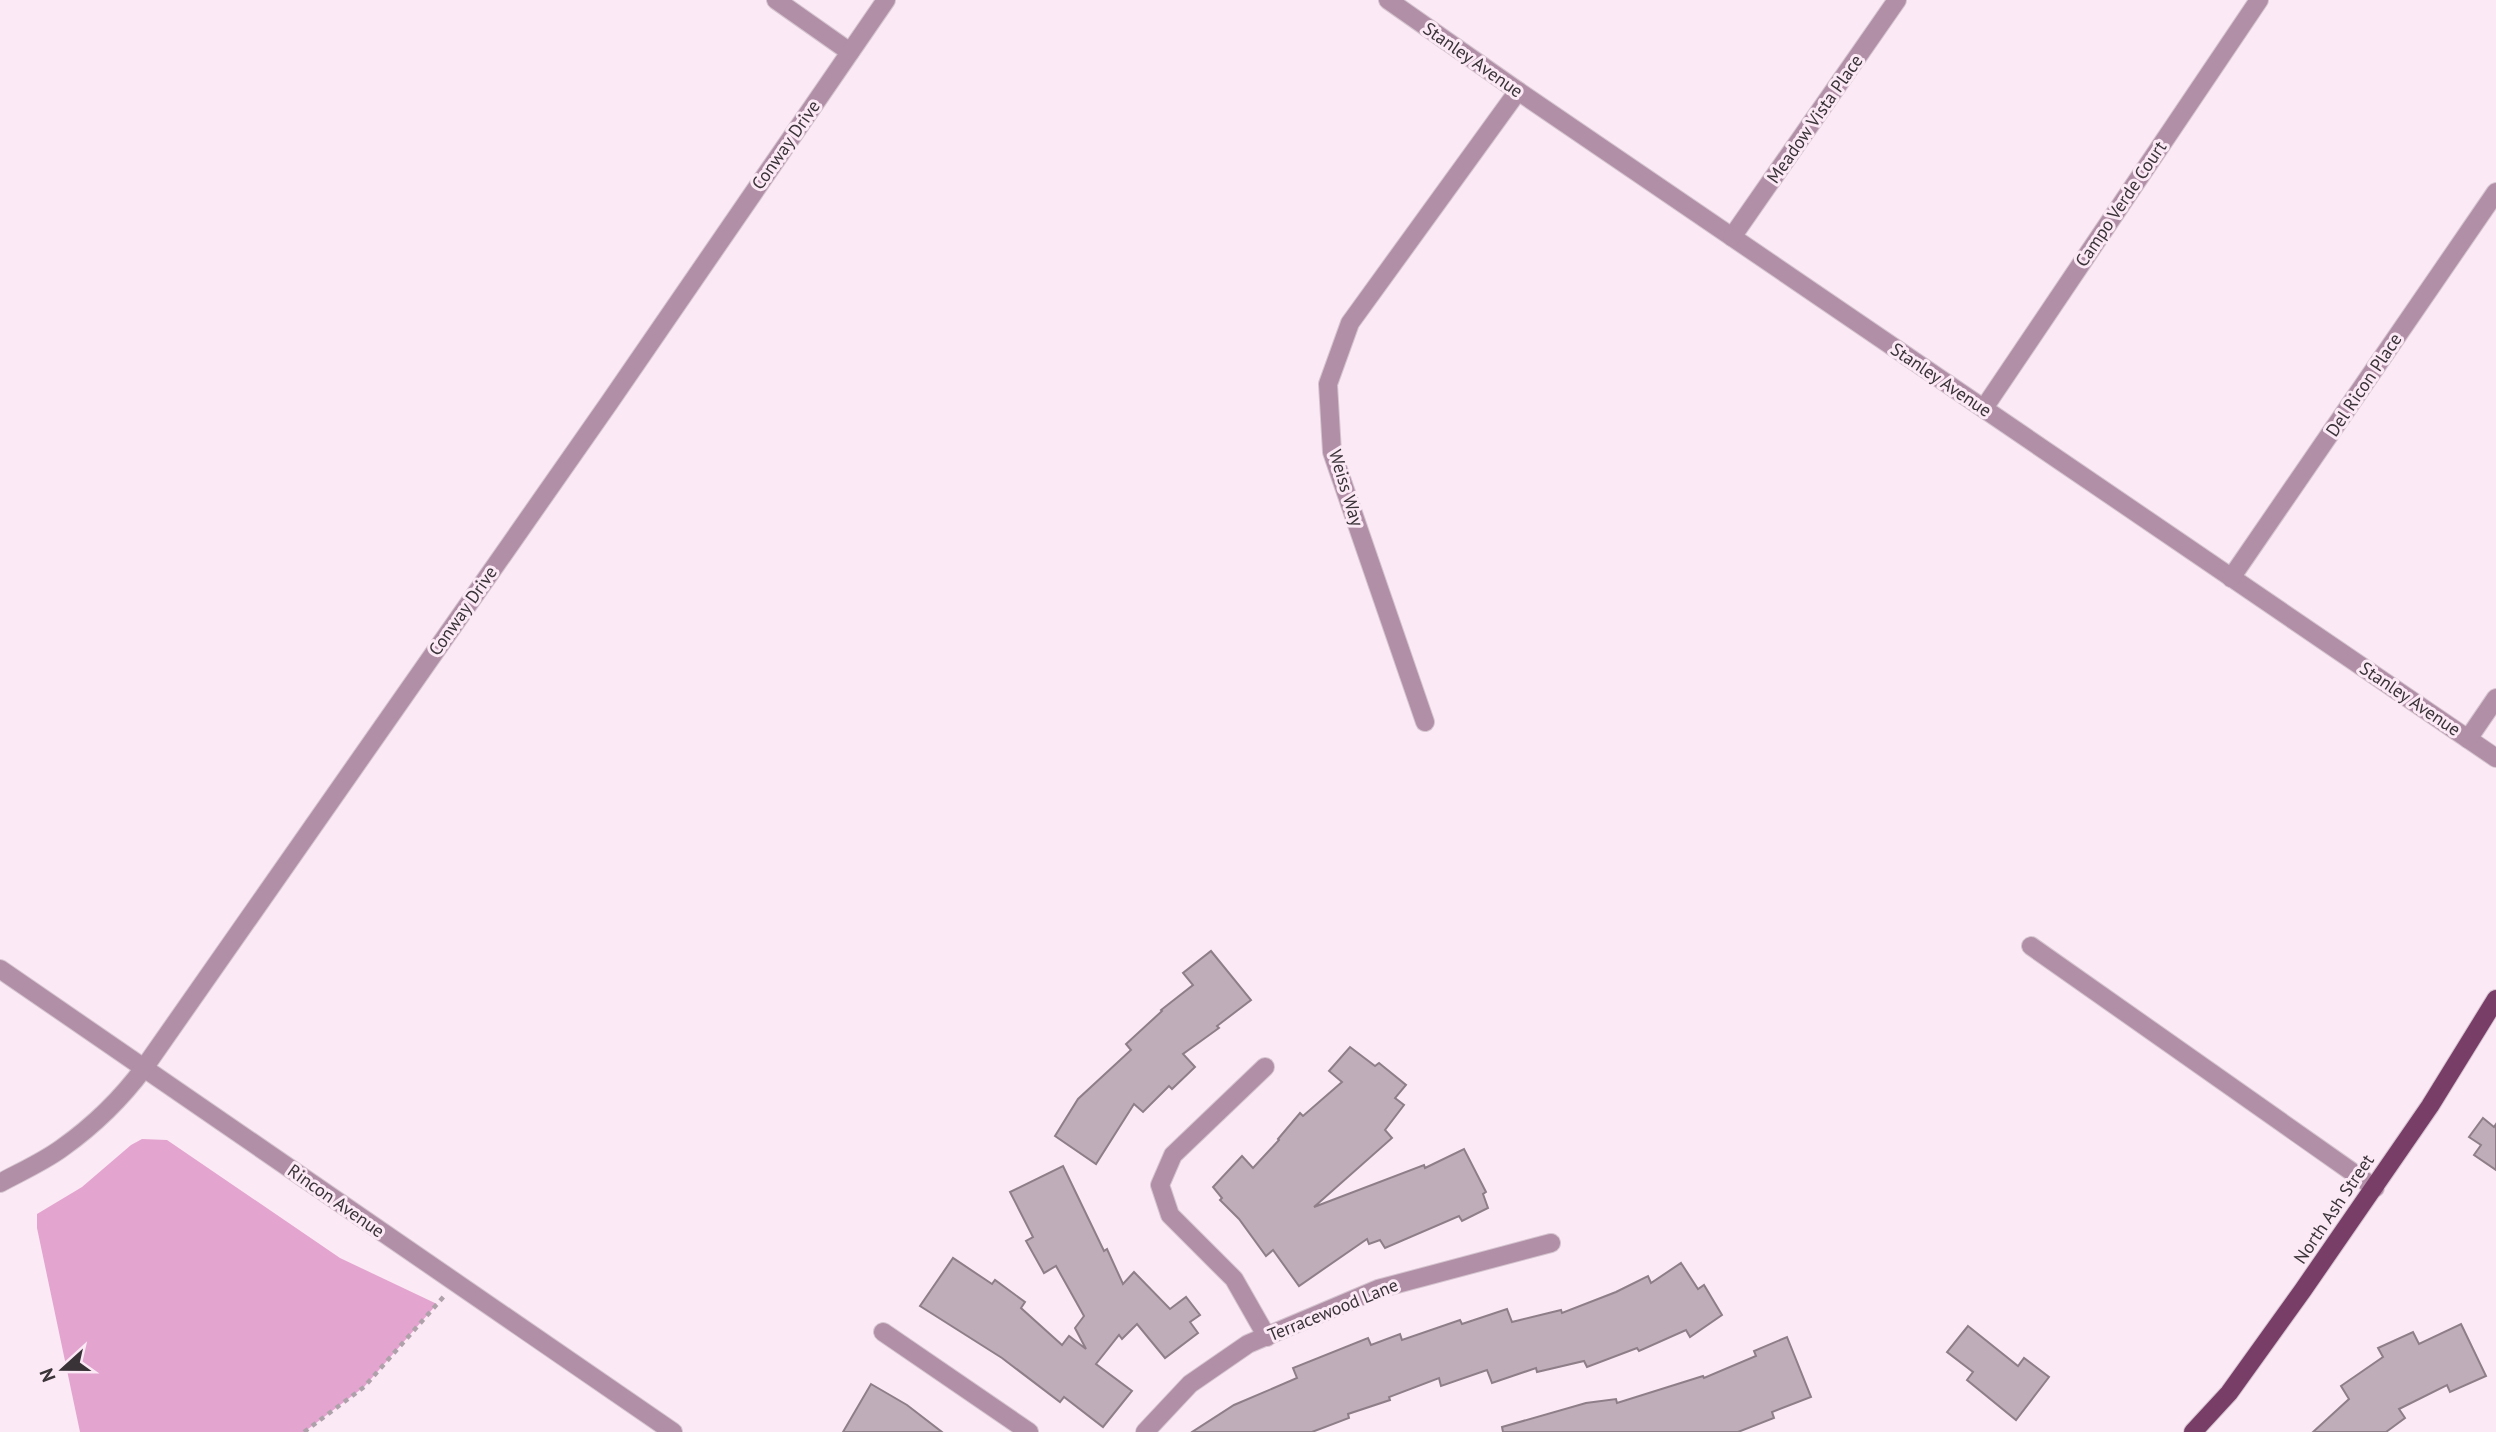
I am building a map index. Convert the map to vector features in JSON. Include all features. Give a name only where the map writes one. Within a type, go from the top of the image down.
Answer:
[{"type":"main road","name":"North Ash Street","points":[[2193,1432],[2229,1393],[2375,1188],[2430,1106],[2496,999]]},
{"type":"street","points":[[776,0],[850,52]]},
{"type":"street","name":"Conway Drive","points":[[0,1183],[60,1150],[96,1121],[127,1090],[144,1068],[609,403],[886,0]]},
{"type":"street","name":"Stanley Avenue","points":[[1388,0],[2496,758]]},
{"type":"street","name":"Meadow Vista Place","points":[[1732,237],[1897,0]]},
{"type":"street","name":"Campo Verde Court","points":[[1984,408],[2259,0]]},
{"type":"street","name":"Weiss Way","points":[[1425,722],[1332,452],[1328,384],[1350,323],[1518,91]]},
{"type":"street","name":"Del Ricon Place","points":[[2231,578],[2496,192]]},
{"type":"street","points":[[2468,738],[2496,698]]},
{"type":"street","points":[[2031,946],[2375,1188]]},
{"type":"street","name":"Rincon Avenue","points":[[0,969],[673,1432]]},
{"type":"street","points":[[1265,1067],[1173,1155],[1160,1185],[1170,1215],[1234,1279],[1266,1337]]},
{"type":"street","name":"Terracewood Lane","points":[[1145,1432],[1190,1384],[1248,1344],[1378,1289],[1551,1243]]},
{"type":"street","points":[[883,1332],[1029,1432]]},
{"type":"path","points":[[304,1432],[364,1387],[455,1283]]},
{"type":"shaded area","points":[[142,1139],[167,1140],[340,1258],[437,1304],[364,1387],[304,1432],[80,1432],[37,1228],[37,1214],[82,1187],[131,1145]]},
{"type":"building","points":[[1211,951],[1251,1000],[1183,1054],[1195,1067],[1172,1089],[1169,1086],[1143,1112],[1134,1104],[1096,1164],[1055,1136],[1078,1099],[1131,1050],[1126,1044],[1161,1010],[1193,985],[1183,973]]},
{"type":"building","points":[[1350,1047],[1375,1066],[1379,1063],[1406,1085],[1395,1098],[1404,1105],[1385,1130],[1392,1138],[1314,1207],[1424,1165],[1425,1168],[1464,1149],[1486,1192],[1483,1194],[1488,1208],[1462,1221],[1459,1216],[1385,1248],[1380,1240],[1369,1244],[1367,1239],[1299,1286],[1273,1250],[1266,1256],[1239,1219],[1220,1200],[1222,1198],[1213,1187],[1242,1156],[1253,1168],[1300,1113],[1303,1116],[1342,1082],[1329,1071]]},
{"type":"building","points":[[2483,1118],[2494,1127],[2496,1124],[2496,1170],[2474,1155],[2481,1145],[2469,1137]]},
{"type":"building","points":[[1063,1166],[1123,1284],[1134,1272],[1170,1309],[1186,1297],[1200,1315],[1190,1322],[1198,1333],[1165,1358],[1137,1324],[1122,1339],[1119,1335],[1096,1364],[1132,1391],[1103,1427],[1064,1397],[1060,1402],[1002,1358],[920,1306],[953,1258],[992,1284],[995,1280],[1025,1302],[1021,1308],[1062,1345],[1069,1336],[1086,1349],[1075,1328],[1084,1316],[1056,1266],[1044,1273],[1026,1241],[1033,1237],[1010,1192]]},
{"type":"building","points":[[1681,1263],[1698,1289],[1704,1285],[1722,1315],[1690,1337],[1686,1330],[1639,1351],[1637,1348],[1587,1367],[1584,1361],[1537,1372],[1536,1368],[1492,1383],[1487,1370],[1441,1386],[1439,1378],[1389,1397],[1390,1400],[1348,1414],[1349,1418],[1312,1432],[1192,1432],[1234,1405],[1297,1378],[1293,1368],[1368,1338],[1371,1345],[1400,1334],[1402,1340],[1460,1320],[1462,1324],[1507,1309],[1512,1322],[1561,1310],[1562,1313],[1648,1276],[1651,1283]]},
{"type":"building","points":[[2461,1324],[2486,1376],[2450,1392],[2447,1385],[2399,1409],[2405,1418],[2386,1432],[2313,1432],[2349,1399],[2341,1386],[2383,1357],[2378,1348],[2413,1332],[2419,1344]]},
{"type":"building","points":[[1968,1326],[2018,1366],[2024,1358],[2049,1377],[2016,1420],[1967,1380],[1973,1372],[1947,1352]]},
{"type":"building","points":[[1787,1337],[1811,1397],[1772,1412],[1774,1418],[1738,1432],[1503,1432],[1502,1427],[1586,1403],[1616,1399],[1617,1403],[1703,1376],[1704,1378],[1756,1356],[1754,1351]]},
{"type":"building","points":[[871,1384],[907,1405],[942,1432],[843,1432]]}]
